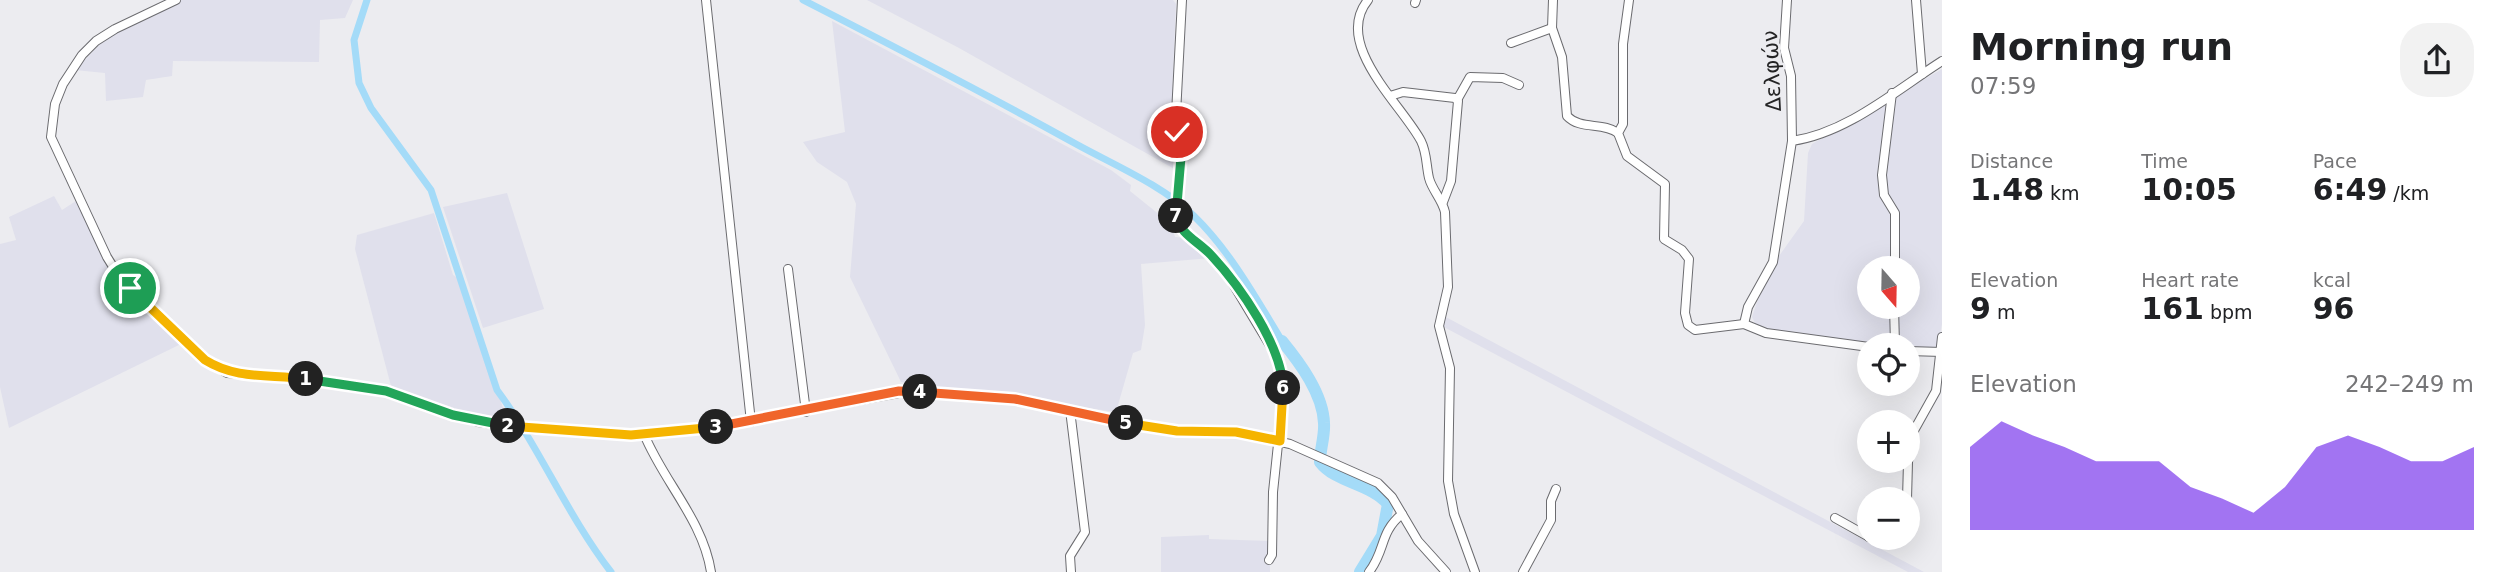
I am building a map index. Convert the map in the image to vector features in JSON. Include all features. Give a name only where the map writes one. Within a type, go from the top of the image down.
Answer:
[{"type":"street","points":[[176,0],[96,41],[72,68],[63,84],[51,123],[51,137],[59,159],[120,278],[205,360],[227,373],[288,377],[386,391],[465,419],[528,429],[644,434],[751,422],[910,391],[1015,399],[1166,430],[1236,432],[1280,441],[1328,459],[1378,483],[1392,497],[1413,535],[1446,572]]},
{"type":"street","points":[[706,0],[751,422]]},
{"type":"street","points":[[1182,0],[1176,92],[1176,123],[1181,157],[1176,216],[1184,232],[1204,248],[1227,274],[1274,349],[1282,372],[1280,441],[1273,492],[1272,555],[1269,560]]},
{"type":"street","points":[[1368,0],[1361,13],[1359,40],[1373,72],[1422,142],[1429,179],[1443,202]]},
{"type":"street","points":[[1553,0],[1552,28],[1562,58],[1567,116],[1576,123],[1607,128],[1618,133],[1627,156],[1665,184],[1664,239],[1682,250],[1689,259],[1685,313],[1688,325],[1695,330],[1744,324],[1766,333],[1857,345]]},
{"type":"street","points":[[1618,133],[1623,124],[1623,44],[1629,0]]},
{"type":"street","name":"Δελφών","points":[[1744,324],[1748,307],[1773,262],[1791,141],[1791,76],[1784,48],[1787,0]]},
{"type":"street","points":[[1916,0],[1922,74]]},
{"type":"street","points":[[1511,43],[1552,28]]},
{"type":"street","points":[[1791,141],[1815,138],[1837,128],[1942,61]]},
{"type":"street","points":[[1475,572],[1454,514],[1448,481],[1450,368],[1439,326],[1448,276],[1443,202],[1451,181],[1459,119],[1457,100],[1470,77],[1503,78],[1510,84],[1520,85]]},
{"type":"street","points":[[1390,96],[1403,92],[1457,100]]},
{"type":"street","points":[[1892,93],[1882,175],[1884,195],[1895,213],[1895,256]]},
{"type":"street","points":[[788,269],[806,412]]},
{"type":"street","points":[[1907,487],[1912,434],[1936,391],[1942,337]]},
{"type":"street","points":[[1920,351],[1941,352]]},
{"type":"street","points":[[1070,410],[1085,532],[1070,556],[1070,572]]},
{"type":"street","points":[[644,434],[656,462],[678,493],[702,541],[710,572]]},
{"type":"street","points":[[1523,572],[1534,546],[1551,520],[1551,501],[1556,489]]},
{"type":"street","points":[[1369,572],[1378,561],[1388,525],[1402,514]]},
{"type":"street","points":[[1835,518],[1857,530]]},
{"type":"shaded area","points":[[181,0],[353,0],[345,18],[320,20],[319,62],[173,61],[172,76],[146,80],[143,97],[106,101],[105,73],[75,70],[104,40]]},
{"type":"shaded area","points":[[867,0],[1173,0],[1176,4],[1171,119],[1178,171],[959,48]]},
{"type":"shaded area","points":[[832,21],[1111,170],[1131,185],[1130,191],[1171,224],[1175,237],[1187,238],[1211,258],[1141,264],[1145,325],[1141,350],[1133,353],[1116,412],[901,382],[850,277],[856,204],[847,182],[817,162],[803,142],[845,132]]},
{"type":"shaded area","points":[[1942,69],[1942,324],[1937,349],[1920,347],[1920,333],[1857,333],[1857,341],[1766,332],[1756,325],[1752,317],[1757,302],[1779,256],[1804,221],[1808,153],[1812,144]]},
{"type":"shaded area","points":[[507,193],[544,309],[483,328],[443,207]]},
{"type":"shaded area","points":[[54,196],[62,210],[76,201],[106,262],[183,343],[9,428],[0,387],[0,244],[16,240],[9,217]]},
{"type":"shaded area","points":[[434,213],[453,275],[458,278],[466,296],[504,411],[499,417],[463,413],[391,386],[355,249],[357,235]]},
{"type":"shaded area","points":[[1442,315],[1857,536],[1857,545],[1440,325]]},
{"type":"shaded area","points":[[1209,535],[1209,539],[1270,541],[1270,572],[1161,572],[1161,537]]},
{"type":"shaded area","points":[[1866,550],[1883,550],[1924,572],[1908,572]]},
{"type":"waterway","points":[[367,0],[354,40],[359,83],[371,108],[431,190],[497,390],[611,572]]},
{"type":"waterway","points":[[803,0],[1137,176],[1167,195],[1194,216],[1219,244],[1282,341]]},
{"type":"waterway","points":[[1282,341],[1303,369],[1320,401],[1324,428],[1320,462],[1335,474],[1381,497],[1388,504],[1382,536],[1360,572]]},
{"type":"route","points":[[130,288],[205,360],[227,373],[325,381],[386,391],[478,422],[528,429],[631,435],[694,430],[806,412],[899,391],[910,391],[1015,399],[1166,430],[1236,432],[1280,441],[1283,387],[1280,362],[1274,349],[1227,274],[1204,248],[1184,232],[1177,221],[1181,178],[1177,132]]}]
